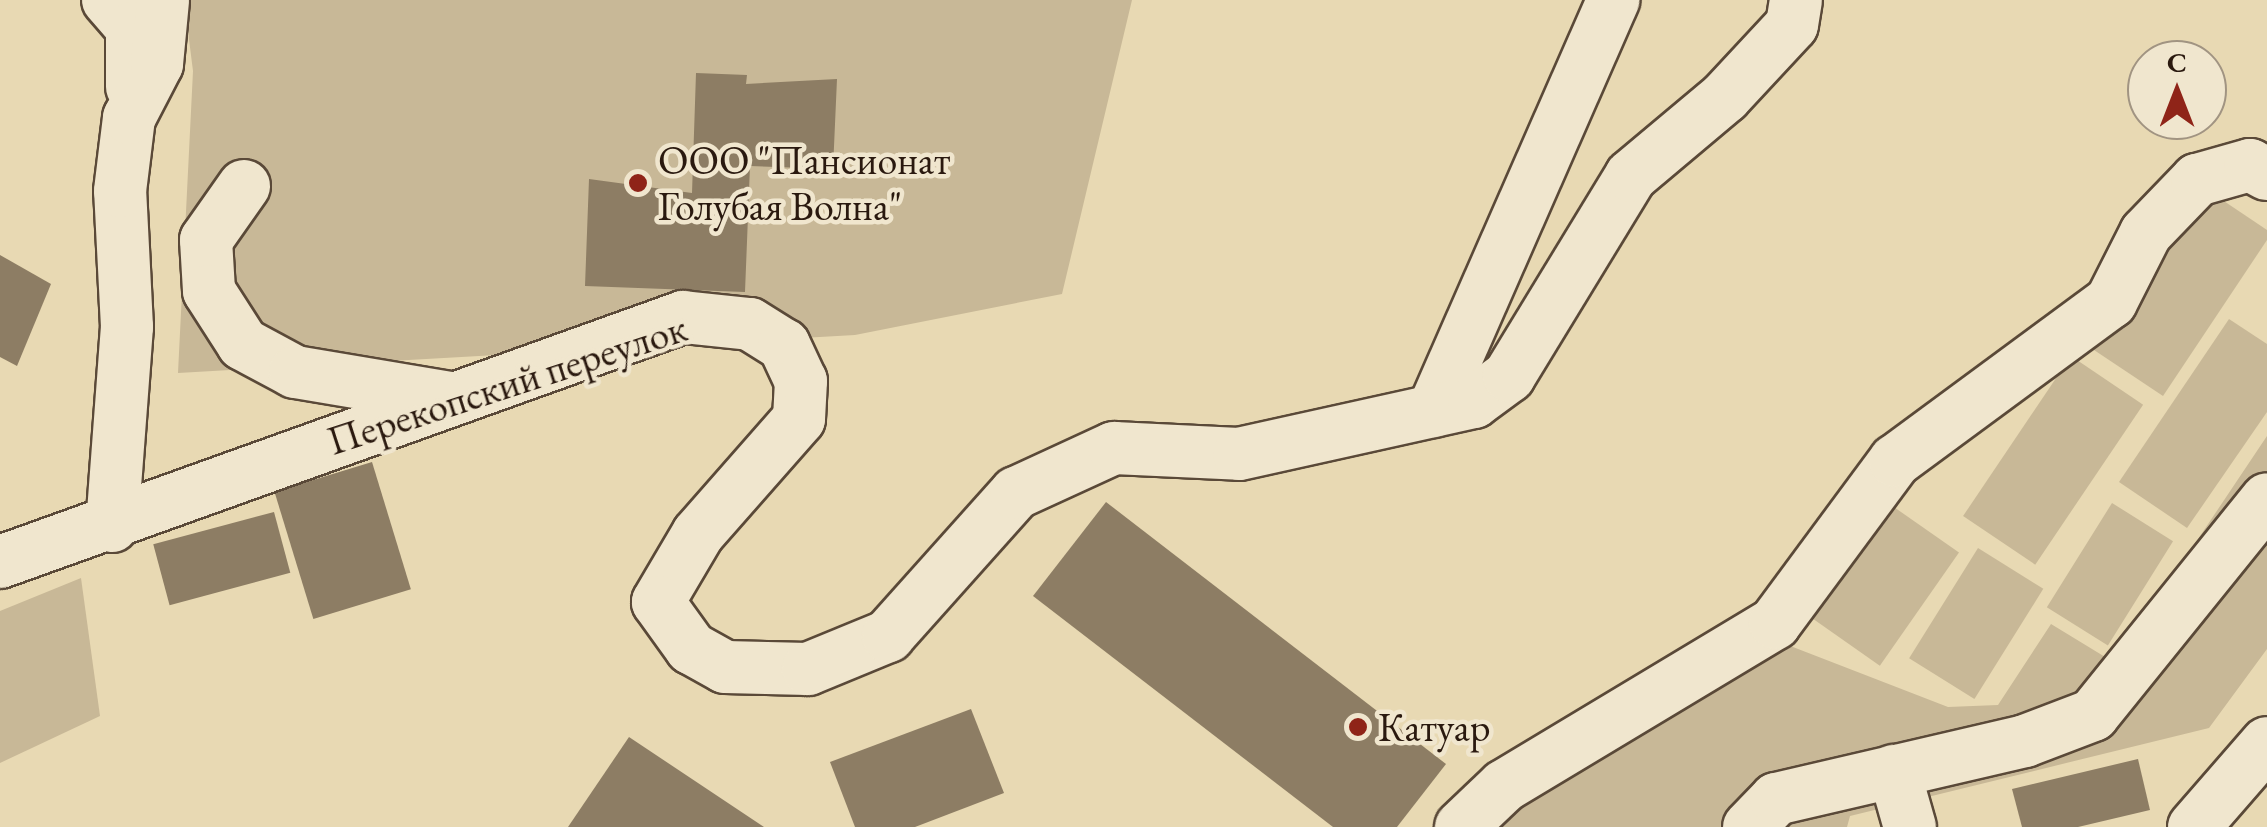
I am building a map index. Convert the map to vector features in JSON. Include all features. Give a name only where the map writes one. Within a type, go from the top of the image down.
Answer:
[{"type":"street","points":[[108,0],[132,28],[120,191],[124,430],[112,526]]},
{"type":"street","points":[[128,118],[157,64],[162,0]]},
{"type":"street","points":[[1433,412],[1613,0]]},
{"type":"street","points":[[1433,412],[1474,402],[1509,376],[1631,176],[1725,97],[1792,26],[1796,0]]},
{"type":"street","points":[[1461,827],[1504,786],[1775,623],[1894,461],[2110,302],[2146,233],[2197,180],[2250,164],[2267,174]]},
{"type":"street","points":[[244,186],[206,240],[208,290],[243,344],[295,372],[462,400]]},
{"type":"street","name":"Перекопский переулок","points":[[0,562],[112,526],[252,467],[462,400],[683,317],[750,324],[784,345],[802,382],[799,419],[668,572],[658,602],[691,648],[770,675],[888,636],[1016,493],[1114,448],[1239,454],[1433,412]]},
{"type":"street","points":[[1749,827],[1776,799],[2025,741],[2093,715],[2267,499]]},
{"type":"street","points":[[2194,827],[2267,742]]},
{"type":"street","points":[[1894,770],[1910,827]]},
{"type":"shaded area","name":"ООО \"Пансионат Голубая Волна\"","points":[[184,0],[1132,0],[1062,294],[855,335],[178,373],[193,71]]},
{"type":"shaded area","points":[[2197,183],[2267,230],[2267,240],[2163,396],[2088,346]]},
{"type":"shaded area","points":[[2229,319],[2267,344],[2267,412],[2187,528],[2119,482]]},
{"type":"shaded area","points":[[2071,356],[2143,405],[2035,565],[1963,516]]},
{"type":"shaded area","points":[[2267,436],[2267,649],[2209,728],[1850,816],[1847,827],[1493,827],[1780,642],[1948,707],[1998,705],[2051,624],[2115,663]]},
{"type":"shaded area","points":[[2112,503],[2173,541],[2108,645],[2047,607]]},
{"type":"shaded area","points":[[1891,505],[1959,553],[1880,666],[1812,618]]},
{"type":"shaded area","points":[[1978,548],[2043,589],[1974,699],[1909,658]]},
{"type":"shaded area","points":[[81,578],[100,716],[0,763],[0,611]]},
{"type":"building","points":[[696,73],[747,75],[746,84],[837,79],[833,169],[750,166],[745,292],[585,286],[589,179],[692,193]]},
{"type":"building","points":[[0,255],[51,284],[17,366],[0,357]]},
{"type":"building","points":[[372,462],[411,589],[313,619],[274,492]]},
{"type":"building","points":[[1106,502],[1446,764],[1397,827],[1333,827],[1033,596]]},
{"type":"building","points":[[274,512],[290,573],[170,605],[153,544]]},
{"type":"building","points":[[971,709],[1004,793],[915,827],[855,827],[830,762]]},
{"type":"building","points":[[629,737],[764,827],[568,827]]},
{"type":"building","points":[[2138,759],[2150,810],[2078,827],[2022,827],[2012,789]]},
{"type":"place","name":"ООО \"Пансионат Голубая Волна\"","points":[[638,183]]},
{"type":"place","name":"Катуар","points":[[1358,727]]}]
